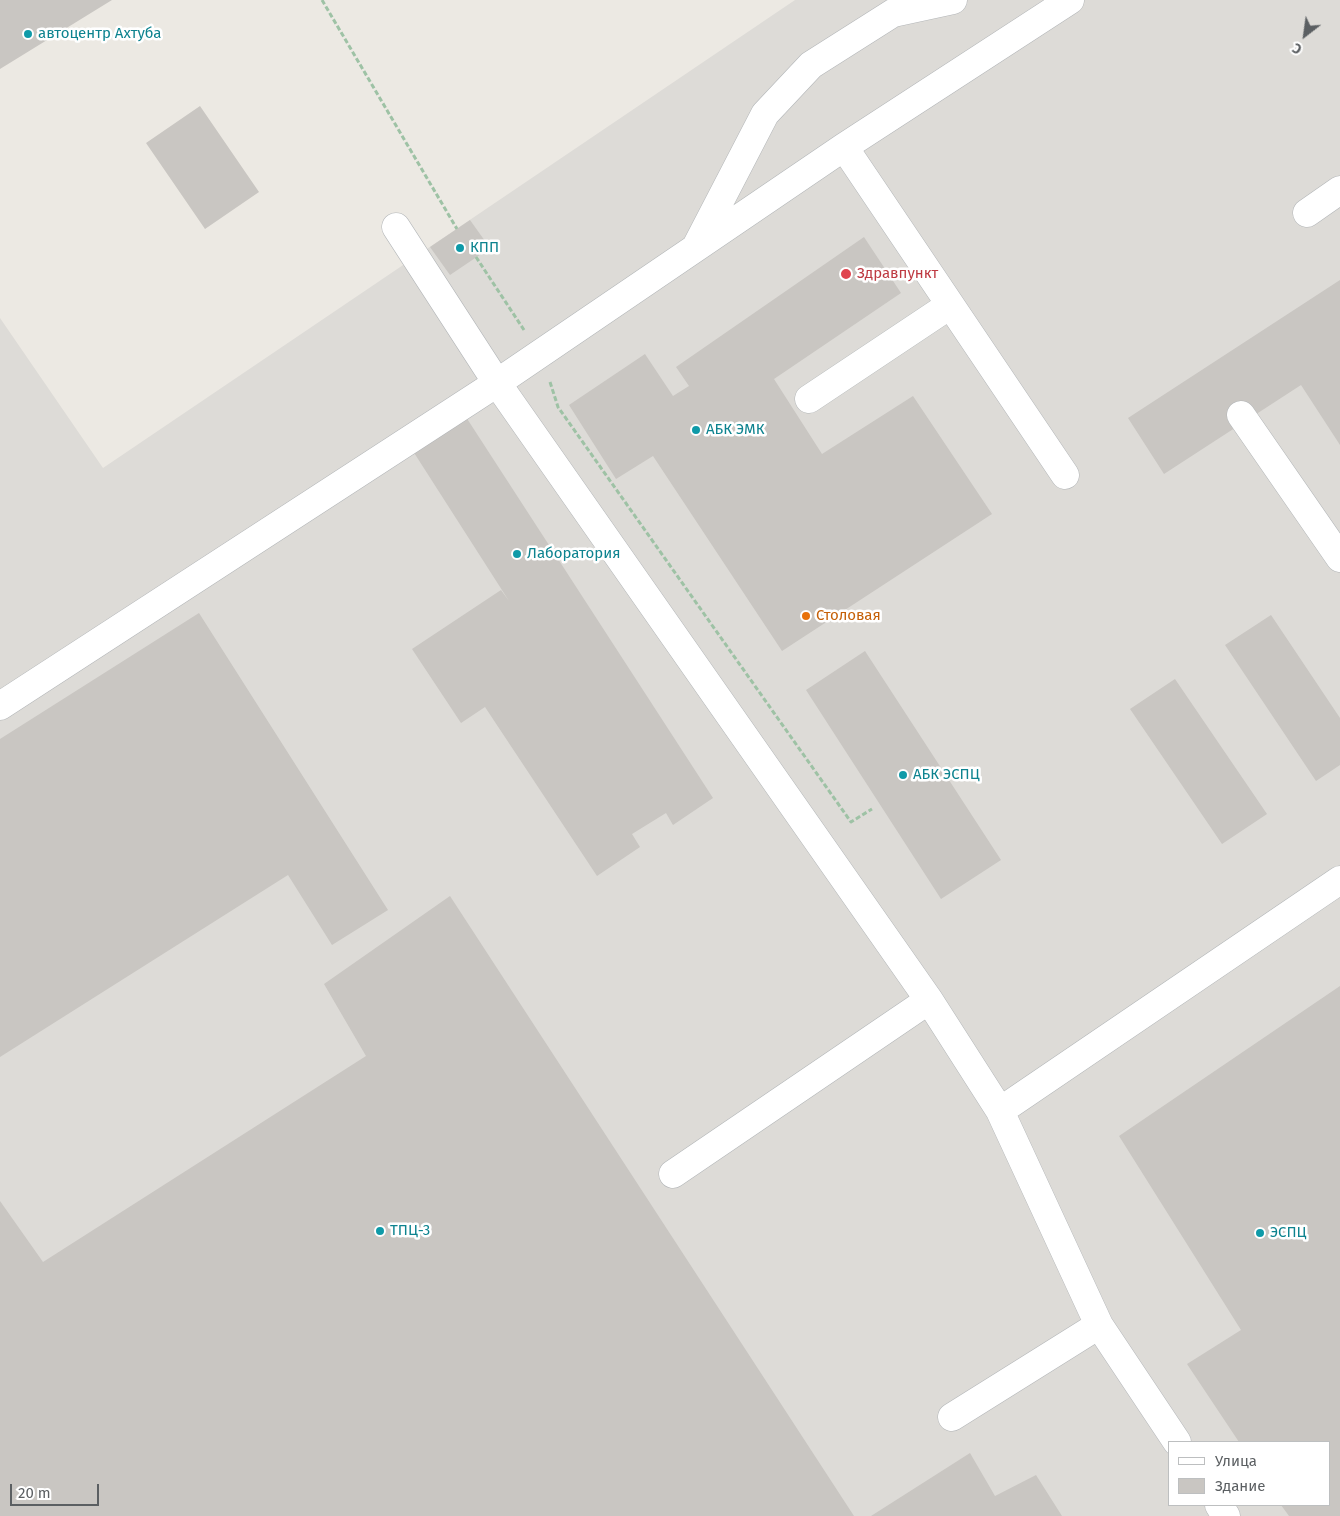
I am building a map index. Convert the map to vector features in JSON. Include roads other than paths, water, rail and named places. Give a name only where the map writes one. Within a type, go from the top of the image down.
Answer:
[{"type":"lane","points":[[696,247],[765,114],[811,66],[893,13],[953,0]]},
{"type":"lane","points":[[0,706],[497,383],[844,147],[1070,0]]},
{"type":"lane","points":[[844,147],[1065,476]]},
{"type":"lane","points":[[1307,213],[1340,190]]},
{"type":"lane","points":[[396,227],[497,383],[928,1000],[1000,1111],[1099,1325],[1176,1441]]},
{"type":"lane","points":[[809,399],[950,305]]},
{"type":"lane","points":[[1241,415],[1340,558]]},
{"type":"lane","points":[[1000,1111],[1340,880]]},
{"type":"lane","points":[[673,1174],[928,1000]]},
{"type":"lane","points":[[952,1418],[1099,1325]]},
{"type":"place","name":"автоцентр Ахтуба","points":[[28,34]]},
{"type":"place","name":"КПП","points":[[460,248]]},
{"type":"place","name":"Здравпункт","points":[[846,274]]},
{"type":"place","name":"АБК ЭМК","points":[[696,430]]},
{"type":"place","name":"Лаборатория","points":[[517,554]]},
{"type":"place","name":"Столовая","points":[[806,616]]},
{"type":"place","name":"АБК ЭСПЦ","points":[[903,775]]},
{"type":"place","name":"ТПЦ-3","points":[[380,1231]]},
{"type":"place","name":"ЭСПЦ","points":[[1260,1233]]}]
